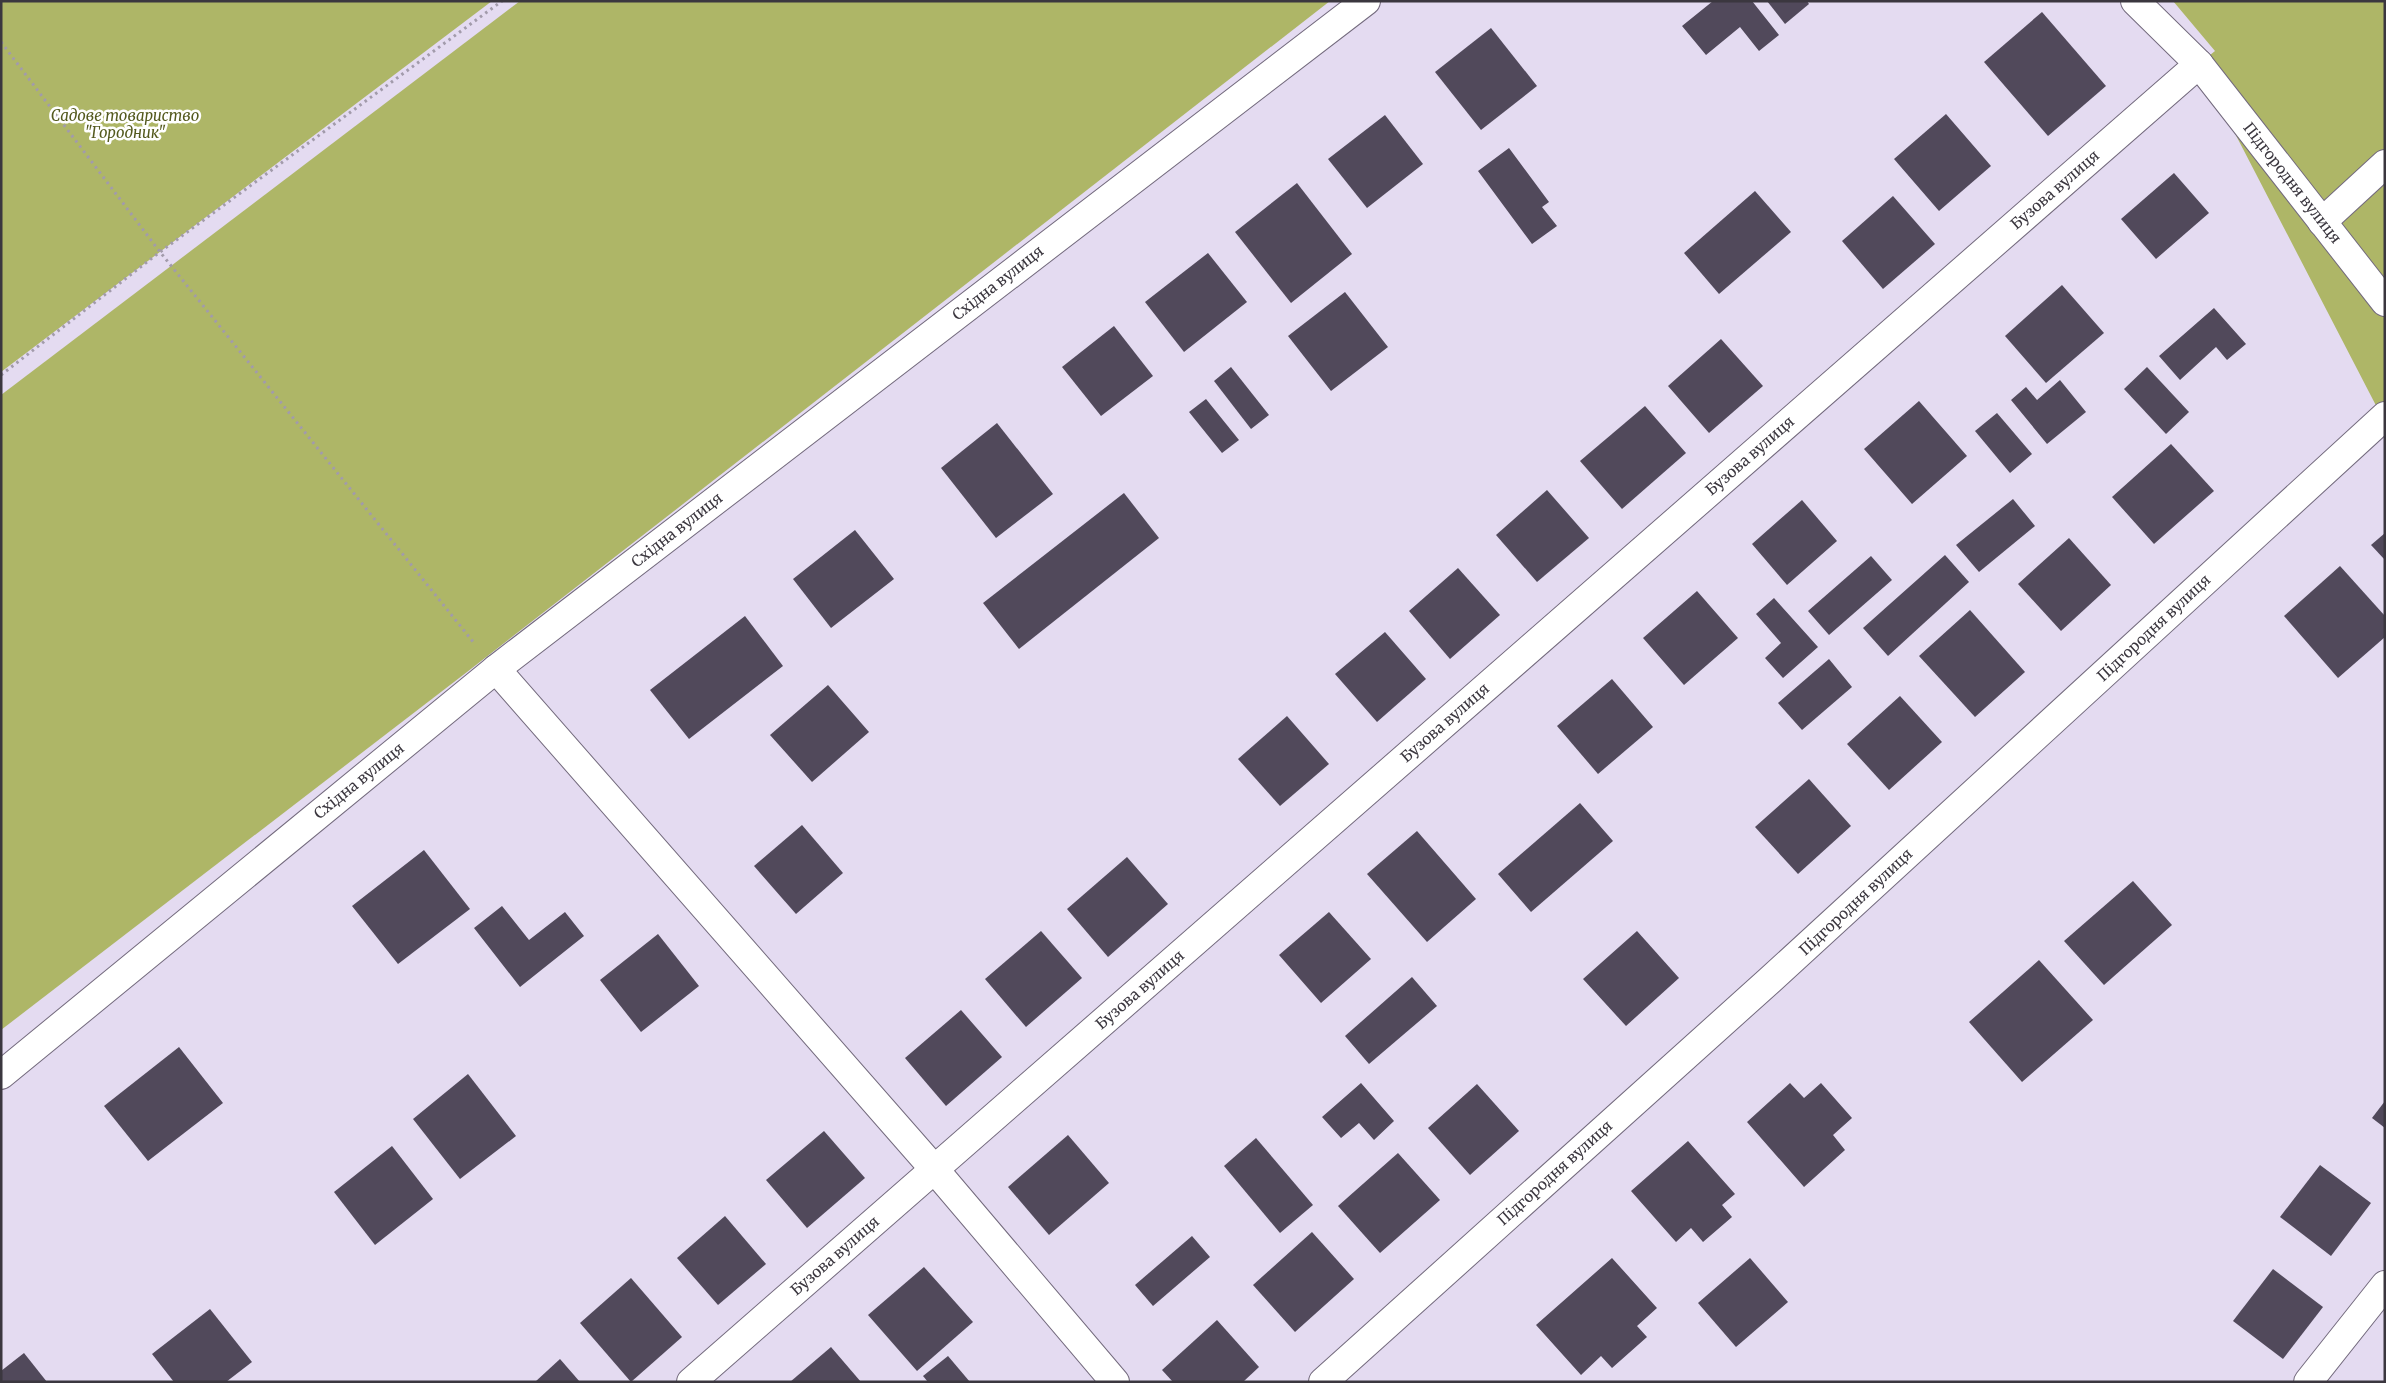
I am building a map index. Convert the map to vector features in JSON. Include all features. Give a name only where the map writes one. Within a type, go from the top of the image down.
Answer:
[{"type":"street","name":"Східна вулиця","points":[[1,1075],[496,669],[1366,1]]},
{"type":"street","points":[[2134,1],[2199,64]]},
{"type":"street","name":"Підгородня вулиця","points":[[2199,64],[2385,302]]},
{"type":"street","name":"Бузова вулиця","points":[[691,1382],[2199,64]]},
{"type":"street","points":[[2322,222],[2385,164]]},
{"type":"street","name":"Підгородня вулиця","points":[[1322,1382],[1770,980],[2385,416]]},
{"type":"street","points":[[496,669],[935,1170],[1115,1382]]},
{"type":"street","points":[[2308,1382],[2385,1285]]},
{"type":"path","points":[[1,375],[160,252],[502,1]]},
{"type":"path","points":[[1,42],[160,252],[496,669]]},
{"type":"green space","name":"Садове товариство \"Городник\"","points":[[1,1],[492,1],[1,372]]},
{"type":"green space","points":[[520,1],[1330,1],[467,672],[1,1030],[1,395]]},
{"type":"green space","points":[[2173,1],[2385,1],[2385,417],[2383,419],[2199,64],[2215,51]]},
{"type":"building","points":[[1713,1],[1752,1],[1779,35],[1759,51],[1740,27],[1706,55],[1682,26]]},
{"type":"building","points":[[1767,1],[1807,1],[1809,4],[1785,24]]},
{"type":"building","points":[[2042,12],[2106,86],[2048,136],[1984,62]]},
{"type":"building","points":[[1491,28],[1537,86],[1481,130],[1435,72]]},
{"type":"building","points":[[1946,114],[1991,166],[1939,211],[1894,159]]},
{"type":"building","points":[[1385,115],[1423,164],[1367,208],[1328,159]]},
{"type":"building","points":[[1509,148],[1549,202],[1542,207],[1557,226],[1532,244],[1478,171]]},
{"type":"building","points":[[2174,173],[2209,213],[2156,259],[2121,219]]},
{"type":"building","points":[[1297,183],[1352,254],[1291,303],[1235,232]]},
{"type":"building","points":[[1755,191],[1791,232],[1719,294],[1684,253]]},
{"type":"building","points":[[1893,196],[1935,244],[1883,289],[1842,241]]},
{"type":"building","points":[[1208,253],[1247,302],[1184,352],[1145,302]]},
{"type":"building","points":[[2062,285],[2104,333],[2046,383],[2005,336]]},
{"type":"building","points":[[1345,292],[1388,347],[1331,391],[1288,336]]},
{"type":"building","points":[[2214,308],[2246,344],[2227,360],[2216,347],[2180,380],[2159,356]]},
{"type":"building","points":[[1114,326],[1153,376],[1101,416],[1062,367]]},
{"type":"building","points":[[1721,339],[1763,386],[1709,433],[1668,386]]},
{"type":"building","points":[[1231,367],[1269,415],[1251,429],[1214,381]]},
{"type":"building","points":[[2147,367],[2189,412],[2166,434],[2124,389]]},
{"type":"building","points":[[2060,380],[2086,412],[2047,444],[2011,400],[2026,387],[2037,400]]},
{"type":"building","points":[[1206,399],[1239,440],[1222,453],[1189,412]]},
{"type":"building","points":[[1919,401],[1967,456],[1912,504],[1864,449]]},
{"type":"building","points":[[1645,406],[1686,453],[1622,509],[1580,461]]},
{"type":"building","points":[[1997,413],[2032,454],[2010,473],[1975,431]]},
{"type":"building","points":[[997,423],[1053,494],[996,538],[941,468]]},
{"type":"building","points":[[2171,444],[2214,491],[2154,544],[2112,497]]},
{"type":"building","points":[[1547,490],[1589,538],[1537,582],[1496,535]]},
{"type":"building","points":[[1124,493],[1159,538],[1019,649],[983,603]]},
{"type":"building","points":[[2013,499],[2035,526],[1979,572],[1956,545]]},
{"type":"building","points":[[1802,500],[1837,541],[1787,585],[1752,544]]},
{"type":"building","points":[[855,530],[894,579],[831,628],[793,579]]},
{"type":"building","points":[[2385,533],[2385,560],[2371,545]]},
{"type":"building","points":[[2069,538],[2111,585],[2061,631],[2018,584]]},
{"type":"building","points":[[1945,555],[1969,582],[1888,656],[1863,628]]},
{"type":"building","points":[[1871,556],[1892,580],[1829,635],[1808,611]]},
{"type":"building","points":[[2340,566],[2385,616],[2385,637],[2338,678],[2284,616]]},
{"type":"building","points":[[1458,568],[1500,615],[1450,659],[1409,611]]},
{"type":"building","points":[[1697,591],[1738,638],[1684,685],[1643,638]]},
{"type":"building","points":[[1774,598],[1818,647],[1783,678],[1765,658],[1781,643],[1756,614]]},
{"type":"building","points":[[1970,610],[2025,672],[1975,717],[1919,656]]},
{"type":"building","points":[[745,616],[783,666],[689,739],[650,690]]},
{"type":"building","points":[[1385,632],[1426,679],[1377,722],[1335,674]]},
{"type":"building","points":[[1829,659],[1852,687],[1802,730],[1778,703]]},
{"type":"building","points":[[1612,679],[1653,727],[1598,774],[1557,726]]},
{"type":"building","points":[[828,685],[869,732],[812,782],[770,735]]},
{"type":"building","points":[[1900,696],[1942,742],[1889,790],[1847,744]]},
{"type":"building","points":[[1287,716],[1329,764],[1280,806],[1238,759]]},
{"type":"building","points":[[1809,779],[1851,826],[1798,874],[1755,827]]},
{"type":"building","points":[[1580,803],[1613,841],[1531,912],[1498,874]]},
{"type":"building","points":[[802,825],[843,873],[796,914],[754,866]]},
{"type":"building","points":[[1417,831],[1476,899],[1427,942],[1367,874]]},
{"type":"building","points":[[424,850],[470,909],[398,964],[352,906]]},
{"type":"building","points":[[1127,857],[1168,904],[1108,957],[1067,909]]},
{"type":"building","points":[[2133,881],[2172,925],[2104,985],[2064,941]]},
{"type":"building","points":[[502,906],[529,940],[565,912],[584,936],[520,987],[474,928]]},
{"type":"building","points":[[1329,912],[1371,959],[1321,1003],[1279,955]]},
{"type":"building","points":[[1041,931],[1082,978],[1026,1027],[985,979]]},
{"type":"building","points":[[1637,931],[1679,978],[1626,1026],[1583,979]]},
{"type":"building","points":[[658,934],[699,986],[641,1032],[600,980]]},
{"type":"building","points":[[2039,960],[2093,1020],[2022,1082],[1969,1022]]},
{"type":"building","points":[[1412,977],[1437,1006],[1369,1064],[1345,1036]]},
{"type":"building","points":[[961,1010],[1002,1057],[946,1106],[905,1058]]},
{"type":"building","points":[[179,1047],[223,1103],[148,1161],[104,1106]]},
{"type":"building","points":[[468,1074],[516,1136],[460,1179],[413,1119]]},
{"type":"building","points":[[1361,1083],[1394,1121],[1374,1140],[1359,1123],[1341,1138],[1322,1117]]},
{"type":"building","points":[[1790,1083],[1804,1098],[1821,1083],[1852,1118],[1833,1135],[1845,1150],[1804,1187],[1747,1122]]},
{"type":"building","points":[[1477,1084],[1519,1131],[1470,1175],[1428,1128]]},
{"type":"building","points":[[2385,1101],[2385,1128],[2372,1118]]},
{"type":"building","points":[[824,1131],[865,1178],[807,1228],[766,1180]]},
{"type":"building","points":[[1068,1135],[1109,1183],[1049,1235],[1008,1187]]},
{"type":"building","points":[[1256,1138],[1313,1205],[1280,1233],[1224,1166]]},
{"type":"building","points":[[1688,1141],[1735,1194],[1722,1205],[1732,1217],[1703,1242],[1691,1228],[1676,1242],[1631,1191]]},
{"type":"building","points":[[392,1146],[433,1199],[375,1245],[334,1192]]},
{"type":"building","points":[[1398,1153],[1440,1200],[1380,1253],[1338,1206]]},
{"type":"building","points":[[2320,1165],[2371,1203],[2331,1256],[2280,1217]]},
{"type":"building","points":[[725,1216],[766,1264],[718,1305],[677,1258]]},
{"type":"building","points":[[1312,1232],[1354,1279],[1295,1332],[1253,1285]]},
{"type":"building","points":[[1192,1236],[1210,1257],[1153,1306],[1135,1285]]},
{"type":"building","points":[[1612,1258],[1657,1308],[1637,1326],[1647,1337],[1612,1368],[1601,1356],[1581,1375],[1536,1325]]},
{"type":"building","points":[[1750,1258],[1788,1302],[1736,1347],[1698,1303]]},
{"type":"building","points":[[924,1267],[973,1322],[917,1371],[868,1315]]},
{"type":"building","points":[[2273,1269],[2323,1307],[2283,1359],[2233,1321]]},
{"type":"building","points":[[631,1278],[682,1337],[631,1382],[580,1323]]},
{"type":"building","points":[[210,1309],[252,1362],[226,1382],[174,1382],[152,1354]]},
{"type":"building","points":[[1217,1320],[1259,1367],[1243,1382],[1173,1382],[1162,1370]]},
{"type":"building","points":[[831,1347],[861,1382],[790,1382]]},
{"type":"building","points":[[24,1353],[47,1382],[1,1382],[1,1371]]},
{"type":"building","points":[[948,1356],[970,1382],[928,1382],[923,1376]]},
{"type":"building","points":[[560,1359],[580,1382],[535,1382]]}]
